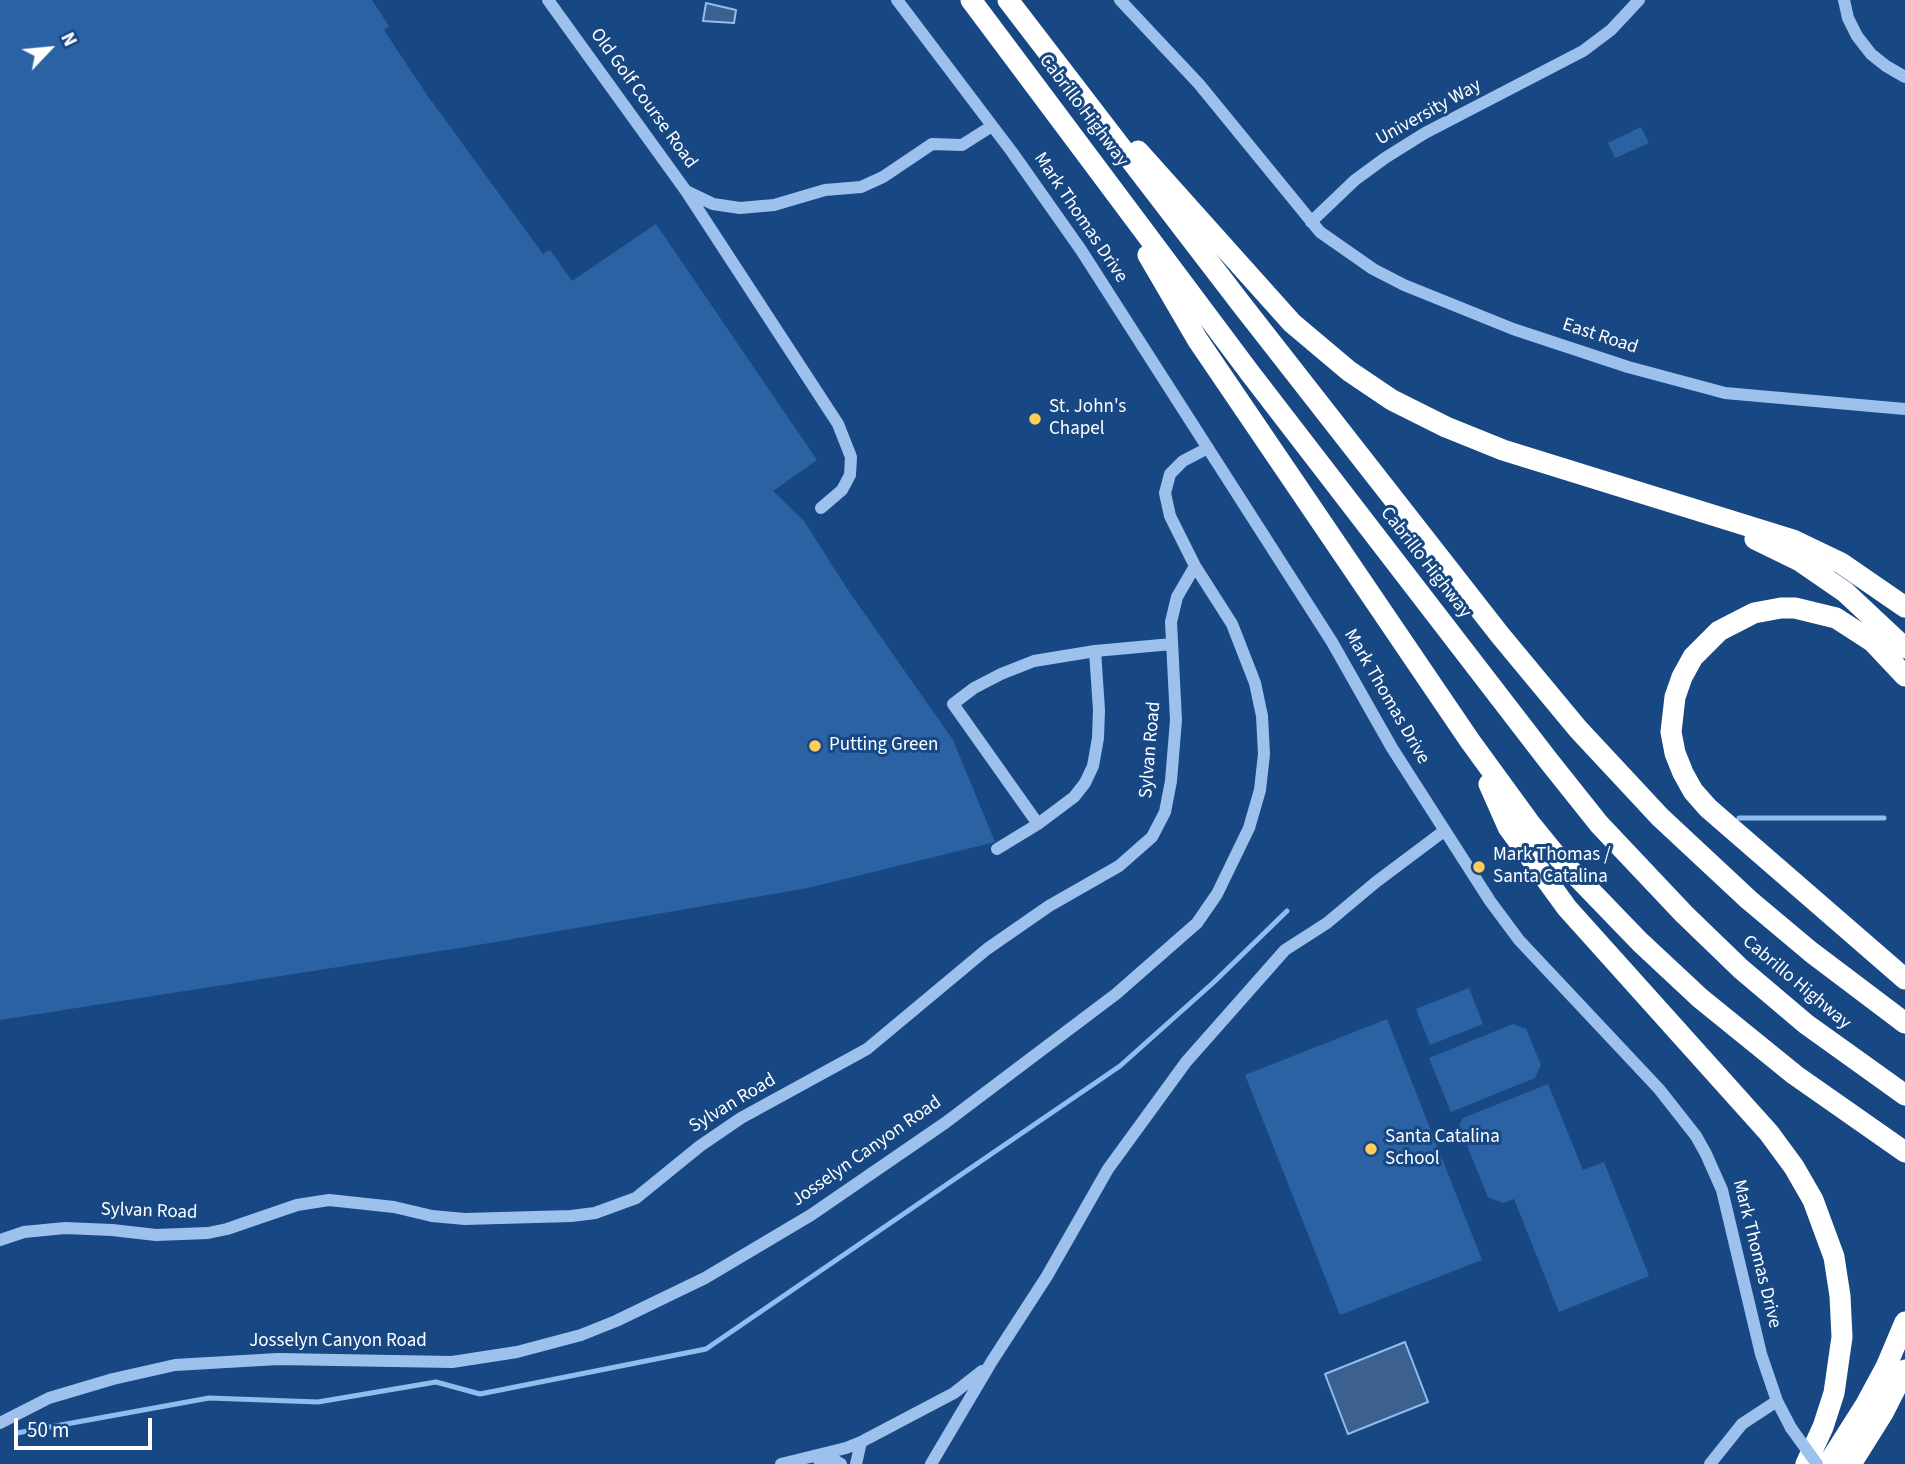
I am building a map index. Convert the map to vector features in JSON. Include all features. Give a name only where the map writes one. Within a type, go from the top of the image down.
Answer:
[{"type":"highway","name":"Cabrillo Highway","points":[[971,0],[1259,384],[1599,824],[1676,907],[1749,976],[1806,1024],[1905,1095]]},
{"type":"highway","name":"Cabrillo Highway","points":[[1007,0],[1492,624],[1595,749],[1660,817],[1749,900],[1811,952],[1905,1023]]},
{"type":"highway","points":[[1045,49],[1292,323],[1359,379],[1409,409],[1465,435],[1658,500],[1735,530],[1800,561],[1845,592],[1905,648]]},
{"type":"highway","points":[[1105,177],[1197,339],[1470,741],[1520,811],[1555,854],[1640,942],[1700,998],[1828,1099],[1905,1152]]},
{"type":"highway","points":[[1658,500],[1737,521],[1801,544],[1858,574],[1905,607]]},
{"type":"highway","points":[[1905,676],[1873,642],[1836,618],[1795,608],[1754,612],[1719,631],[1693,657],[1675,697],[1671,732],[1682,773],[1708,808],[1905,979]]},
{"type":"highway","points":[[1470,741],[1508,827],[1554,891],[1593,939],[1769,1133],[1794,1167],[1813,1200],[1834,1256],[1842,1337],[1834,1394],[1807,1464]]},
{"type":"highway","points":[[1828,1464],[1866,1404],[1905,1322]]},
{"type":"highway","points":[[1851,1464],[1883,1413],[1905,1370]]},
{"type":"street","name":"Old Golf Course Road","points":[[548,0],[686,191],[713,204],[740,208],[775,205],[825,190],[861,187],[883,177],[932,144],[962,145],[992,126]]},
{"type":"street","name":"Mark Thomas Drive","points":[[897,0],[1070,234],[1332,642],[1392,748],[1444,831],[1512,930],[1672,1104],[1706,1154],[1727,1210],[1761,1354],[1777,1401],[1791,1428],[1817,1464]]},
{"type":"street","points":[[1119,0],[1199,84],[1311,222]]},
{"type":"street","name":"University Way","points":[[1311,222],[1355,180],[1385,158],[1424,133],[1583,51],[1611,30],[1639,0]]},
{"type":"street","points":[[1844,0],[1848,18],[1857,36],[1871,54],[1905,77]]},
{"type":"street","points":[[686,191],[838,424],[851,457],[850,475],[842,490],[821,508]]},
{"type":"street","name":"East Road","points":[[1311,222],[1333,242],[1373,269],[1404,285],[1513,329],[1628,367],[1725,393],[1905,409]]},
{"type":"street","name":"Josselyn Canyon Road","points":[[0,1423],[49,1398],[113,1379],[175,1365],[278,1359],[453,1362],[517,1352],[581,1335],[652,1305],[715,1272],[811,1215],[917,1143],[1105,1002],[1197,923],[1217,894],[1250,828],[1260,790],[1264,754],[1262,716],[1255,683],[1232,625],[1195,566],[1170,516],[1165,493],[1170,474],[1183,461],[1208,448]]},
{"type":"street","name":"Sylvan Road","points":[[0,1240],[24,1232],[65,1228],[156,1235],[208,1233],[297,1205],[329,1199],[464,1219],[571,1216],[595,1213],[636,1198],[700,1146],[741,1118],[867,1049],[987,949],[1049,905],[1119,866],[1152,837],[1166,812],[1171,781],[1176,720],[1171,622],[1177,597],[1195,566]]},
{"type":"street","points":[[1038,824],[953,704],[974,688],[1034,660],[1172,644]]},
{"type":"street","points":[[997,849],[1038,824],[1074,797],[1085,783],[1093,766],[1098,738],[1095,651]]},
{"type":"street","points":[[931,1464],[992,1361],[1047,1276],[1108,1169],[1193,1053],[1285,950],[1327,923],[1444,831]]},
{"type":"street","points":[[781,1464],[861,1442],[954,1393],[992,1361]]},
{"type":"street","points":[[1710,1464],[1742,1424],[1777,1401]]},
{"type":"street","points":[[856,1464],[861,1442]]},
{"type":"street","points":[[804,1458],[834,1460],[841,1464]]},
{"type":"shaded area","points":[[0,0],[372,0],[389,26],[384,30],[427,95],[543,254],[550,250],[572,281],[656,224],[817,460],[773,491],[804,521],[846,587],[953,740],[995,842],[808,888],[472,946],[0,1020]]},
{"type":"shaded area","points":[[706,3],[736,10],[734,23],[703,21]]},
{"type":"shaded area","points":[[1641,127],[1649,143],[1615,158],[1608,143]]},
{"type":"shaded area","points":[[1469,988],[1483,1024],[1430,1045],[1416,1009]]},
{"type":"shaded area","points":[[1387,1019],[1482,1260],[1340,1315],[1245,1075]]},
{"type":"shaded area","points":[[1513,1024],[1526,1029],[1541,1065],[1535,1078],[1451,1112],[1429,1058]]},
{"type":"shaded area","points":[[1548,1084],[1583,1170],[1604,1162],[1649,1276],[1559,1312],[1514,1199],[1503,1203],[1488,1197],[1459,1126],[1463,1118]]},
{"type":"shaded area","points":[[1405,1342],[1428,1402],[1348,1434],[1325,1374]]},
{"type":"waterway","points":[[1739,818],[1884,818]]},
{"type":"waterway","points":[[17,1433],[209,1398],[318,1402],[436,1382],[480,1394],[706,1349],[1120,1066],[1214,982],[1287,911]]},
{"type":"place","name":"St. John's Chapel","points":[[1035,419]]},
{"type":"place","name":"Putting Green","points":[[815,746]]},
{"type":"place","name":"Mark Thomas / Santa Catalina","points":[[1479,867]]},
{"type":"place","name":"Santa Catalina School","points":[[1371,1149]]}]
